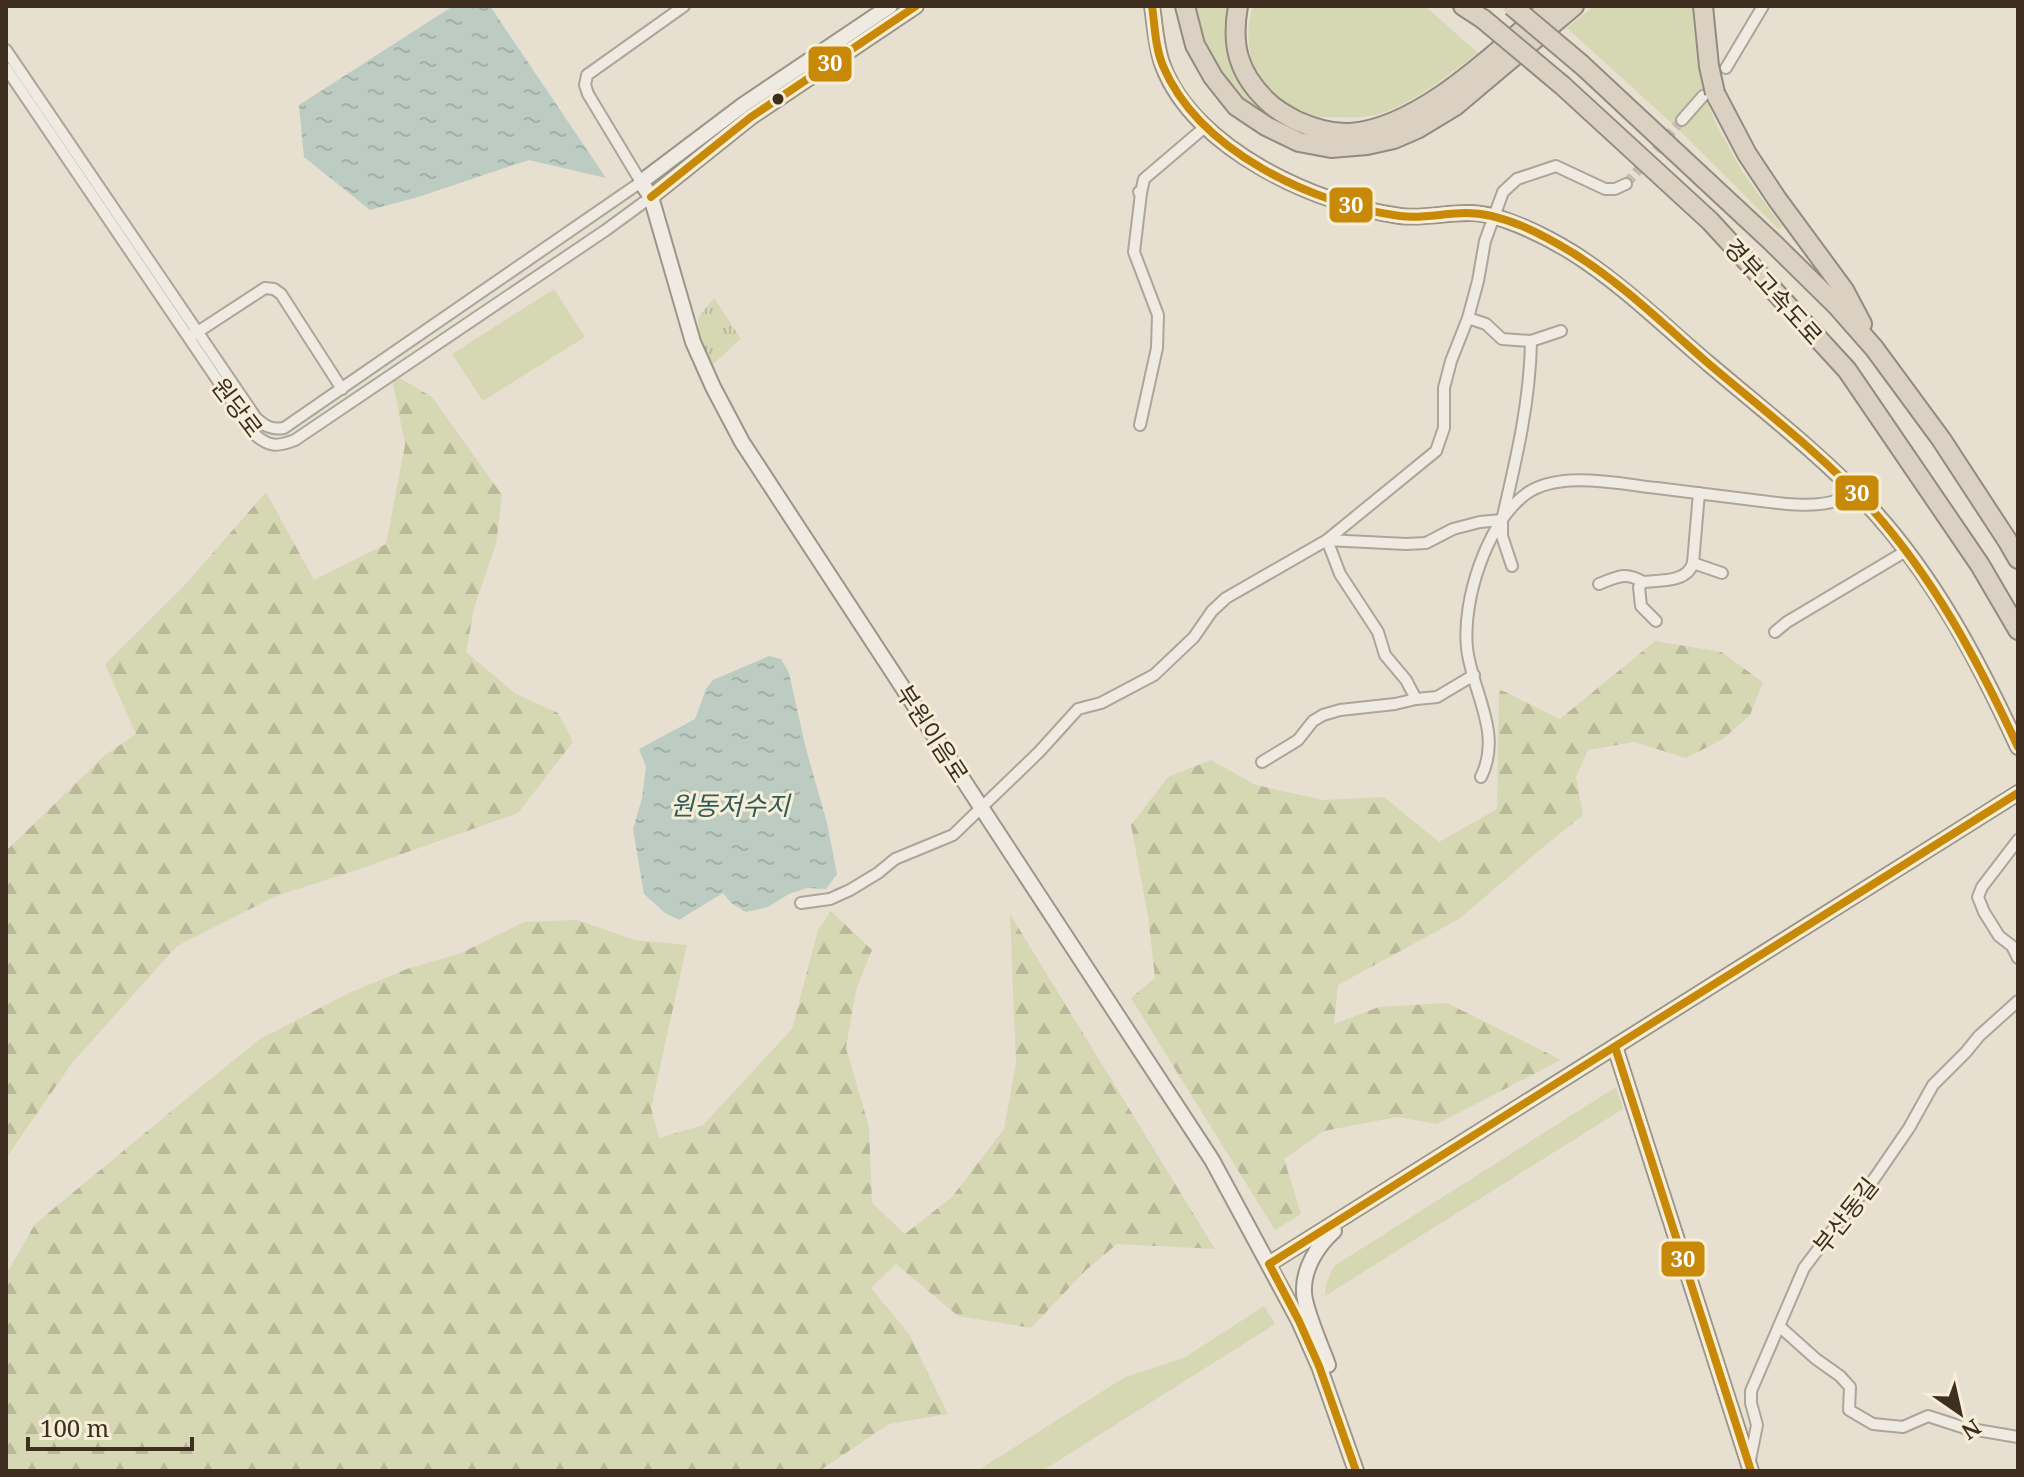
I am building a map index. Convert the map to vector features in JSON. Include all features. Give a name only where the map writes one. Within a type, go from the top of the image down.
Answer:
[{"type":"highway","points":[[1185,6],[1195,45],[1213,77],[1236,106],[1266,126],[1299,142],[1331,148],[1367,145],[1394,139],[1417,129],[1455,106],[1574,6]]},
{"type":"highway","points":[[1238,6],[1235,45],[1250,82],[1261,95],[1278,112],[1313,128],[1350,133],[1385,125],[1419,109],[1468,75],[1550,6]]},
{"type":"highway","name":"경부고속도로","points":[[1465,6],[1563,86],[1710,221],[1847,370],[1980,565],[2018,630]]},
{"type":"highway","name":"경부고속도로","points":[[1512,6],[1582,65],[1837,306],[1874,348],[1941,439],[2018,559]]},
{"type":"highway","points":[[1703,6],[1718,67],[1709,95],[1777,199],[1844,290],[1874,348]]},
{"type":"street","points":[[684,6],[587,75],[585,85],[588,94],[641,182],[743,105],[873,26],[916,6]]},
{"type":"street","points":[[651,197],[873,26],[890,6]]},
{"type":"street","points":[[1152,6],[1162,64],[1174,88],[1205,127],[1232,150],[1327,199],[1353,207],[1404,216],[1493,215],[1574,254],[1620,287],[1833,471],[1869,506],[1906,551],[1947,611],[1998,703],[2018,747]]},
{"type":"street","points":[[1718,67],[1763,6]]},
{"type":"street","name":"원당로","points":[[6,50],[254,434],[264,443],[274,445],[295,440],[651,197]]},
{"type":"street","name":"원당로","points":[[6,68],[193,336],[256,418],[266,427],[275,429],[284,428],[342,389],[641,182]]},
{"type":"street","points":[[1682,120],[1709,95]]},
{"type":"street","points":[[1140,425],[1157,348],[1158,315],[1134,252],[1140,192],[1144,179],[1205,127]]},
{"type":"street","points":[[801,903],[830,899],[878,873],[895,859],[953,835],[1039,752],[1078,709],[1101,703],[1154,675],[1194,637],[1212,611],[1226,598],[1327,540],[1436,451],[1444,428],[1444,388],[1468,318],[1485,241],[1503,192],[1517,179],[1556,166],[1605,189],[1626,184]]},
{"type":"street","name":"부원이음로","points":[[641,182],[651,197],[693,342],[735,428],[1212,1160],[1314,1354],[1335,1409]]},
{"type":"street","points":[[193,336],[265,288],[274,289],[281,294],[342,389]]},
{"type":"street","points":[[1468,318],[1486,324],[1502,339],[1531,341],[1561,331]]},
{"type":"street","points":[[1512,566],[1502,536],[1502,520],[1524,422],[1531,376],[1531,341]]},
{"type":"street","points":[[1481,777],[1487,764],[1489,747],[1488,723],[1467,650],[1466,626],[1473,583],[1502,520],[1513,505],[1530,491],[1543,485],[1597,481],[1780,503],[1812,504],[1839,500],[1853,490]]},
{"type":"street","points":[[1599,584],[1623,575],[1632,575],[1643,582],[1685,576],[1691,572],[1699,493]]},
{"type":"street","points":[[1327,540],[1426,543],[1453,529],[1502,520]]},
{"type":"street","points":[[1327,540],[1340,574],[1378,632],[1385,655],[1406,680],[1416,699]]},
{"type":"street","points":[[1775,632],[1906,551]]},
{"type":"street","points":[[1693,563],[1722,573]]},
{"type":"street","points":[[1643,582],[1639,587],[1641,606],[1656,621]]},
{"type":"street","points":[[1262,762],[1298,740],[1313,721],[1323,715],[1437,697],[1474,675]]},
{"type":"street","points":[[1269,1264],[2018,793]]},
{"type":"street","points":[[2018,840],[1982,887],[1978,897],[1999,936],[2012,946],[2018,958]]},
{"type":"street","name":"부산동길","points":[[1750,1468],[1757,1425],[1751,1391],[1804,1268],[1874,1179],[1909,1128],[1933,1085],[1979,1036],[2018,1001]]},
{"type":"street","points":[[1615,1047],[1750,1468]]},
{"type":"street","points":[[1355,1210],[1323,1241],[1306,1273],[1304,1295],[1329,1368],[1335,1409],[1356,1471]]},
{"type":"street","points":[[1779,1326],[1840,1376],[1850,1387],[1849,1410],[1873,1424],[1903,1427],[1928,1416],[1965,1428],[2018,1437]]},
{"type":"green space","points":[[1194,6],[1228,6],[1229,50],[1239,82],[1267,114],[1262,115],[1243,102],[1218,74],[1207,52]]},
{"type":"green space","points":[[1253,6],[1425,6],[1478,53],[1422,93],[1385,112],[1361,117],[1312,116],[1294,110],[1279,100],[1258,74],[1248,42]]},
{"type":"green space","points":[[1594,6],[1695,6],[1693,26],[1702,86],[1716,124],[1743,173],[1781,228],[1778,229],[1679,130],[1567,28]]},
{"type":"green space","points":[[554,289],[585,337],[483,401],[452,354]]},
{"type":"green space","points":[[714,298],[741,339],[711,366],[699,341],[698,318]]},
{"type":"green space","points":[[391,373],[432,397],[502,495],[496,544],[474,608],[466,652],[516,694],[558,713],[573,742],[518,813],[276,896],[177,946],[72,1063],[6,1158],[6,851],[104,756],[136,734],[105,664],[183,587],[266,492],[314,580],[386,544],[405,445]]},
{"type":"green space","points":[[1655,641],[1721,652],[1763,682],[1750,715],[1723,739],[1686,758],[1634,742],[1588,750],[1576,777],[1583,815],[1459,919],[1338,985],[1334,1024],[1379,1007],[1447,1003],[1561,1060],[1437,1124],[1397,1117],[1324,1131],[1284,1159],[1301,1214],[1275,1230],[1131,998],[1155,978],[1148,916],[1131,825],[1168,777],[1211,760],[1256,785],[1323,800],[1384,797],[1439,842],[1497,809],[1499,689],[1560,719]]},
{"type":"green space","points":[[831,911],[872,950],[856,990],[846,1048],[869,1127],[872,1203],[905,1234],[952,1197],[1004,1129],[1016,1063],[1010,914],[1215,1249],[1117,1244],[1085,1271],[1031,1328],[958,1316],[896,1264],[871,1288],[909,1334],[948,1414],[889,1424],[819,1471],[6,1471],[6,1270],[35,1224],[260,1039],[349,993],[407,969],[461,953],[524,922],[577,920],[635,940],[687,945],[651,1108],[659,1138],[703,1125],[792,1029],[818,930]]},
{"type":"green space","points":[[1616,1087],[1623,1109],[1325,1296],[1326,1284],[1334,1266]]},
{"type":"green space","points":[[1264,1306],[1275,1324],[1042,1471],[977,1471],[1125,1377],[1184,1358]]},
{"type":"water","points":[[453,6],[490,6],[606,178],[529,160],[370,210],[304,157],[299,105]]},
{"type":"water","name":"원동저수지","points":[[769,656],[781,659],[789,673],[837,874],[826,889],[807,888],[789,894],[768,907],[746,912],[731,903],[723,893],[679,920],[665,913],[644,894],[633,829],[642,798],[646,767],[639,749],[695,719],[706,689],[713,680]]},
{"type":"tunnel","points":[[1626,184],[1682,120]]},
{"type":"transit line","name":"30","points":[[651,197],[751,117],[916,6]]},
{"type":"transit line","name":"30","points":[[1152,6],[1163,66],[1180,96],[1203,124],[1231,148],[1296,186],[1366,210],[1408,217],[1480,214],[1535,232],[1609,278],[1791,432],[1868,505],[1913,561],[1952,620],[2018,747]]},
{"type":"transit line","name":"30","points":[[1356,1471],[1319,1366],[1269,1264],[2018,793]]},
{"type":"transit line","name":"30","points":[[1615,1047],[1751,1471]]}]
